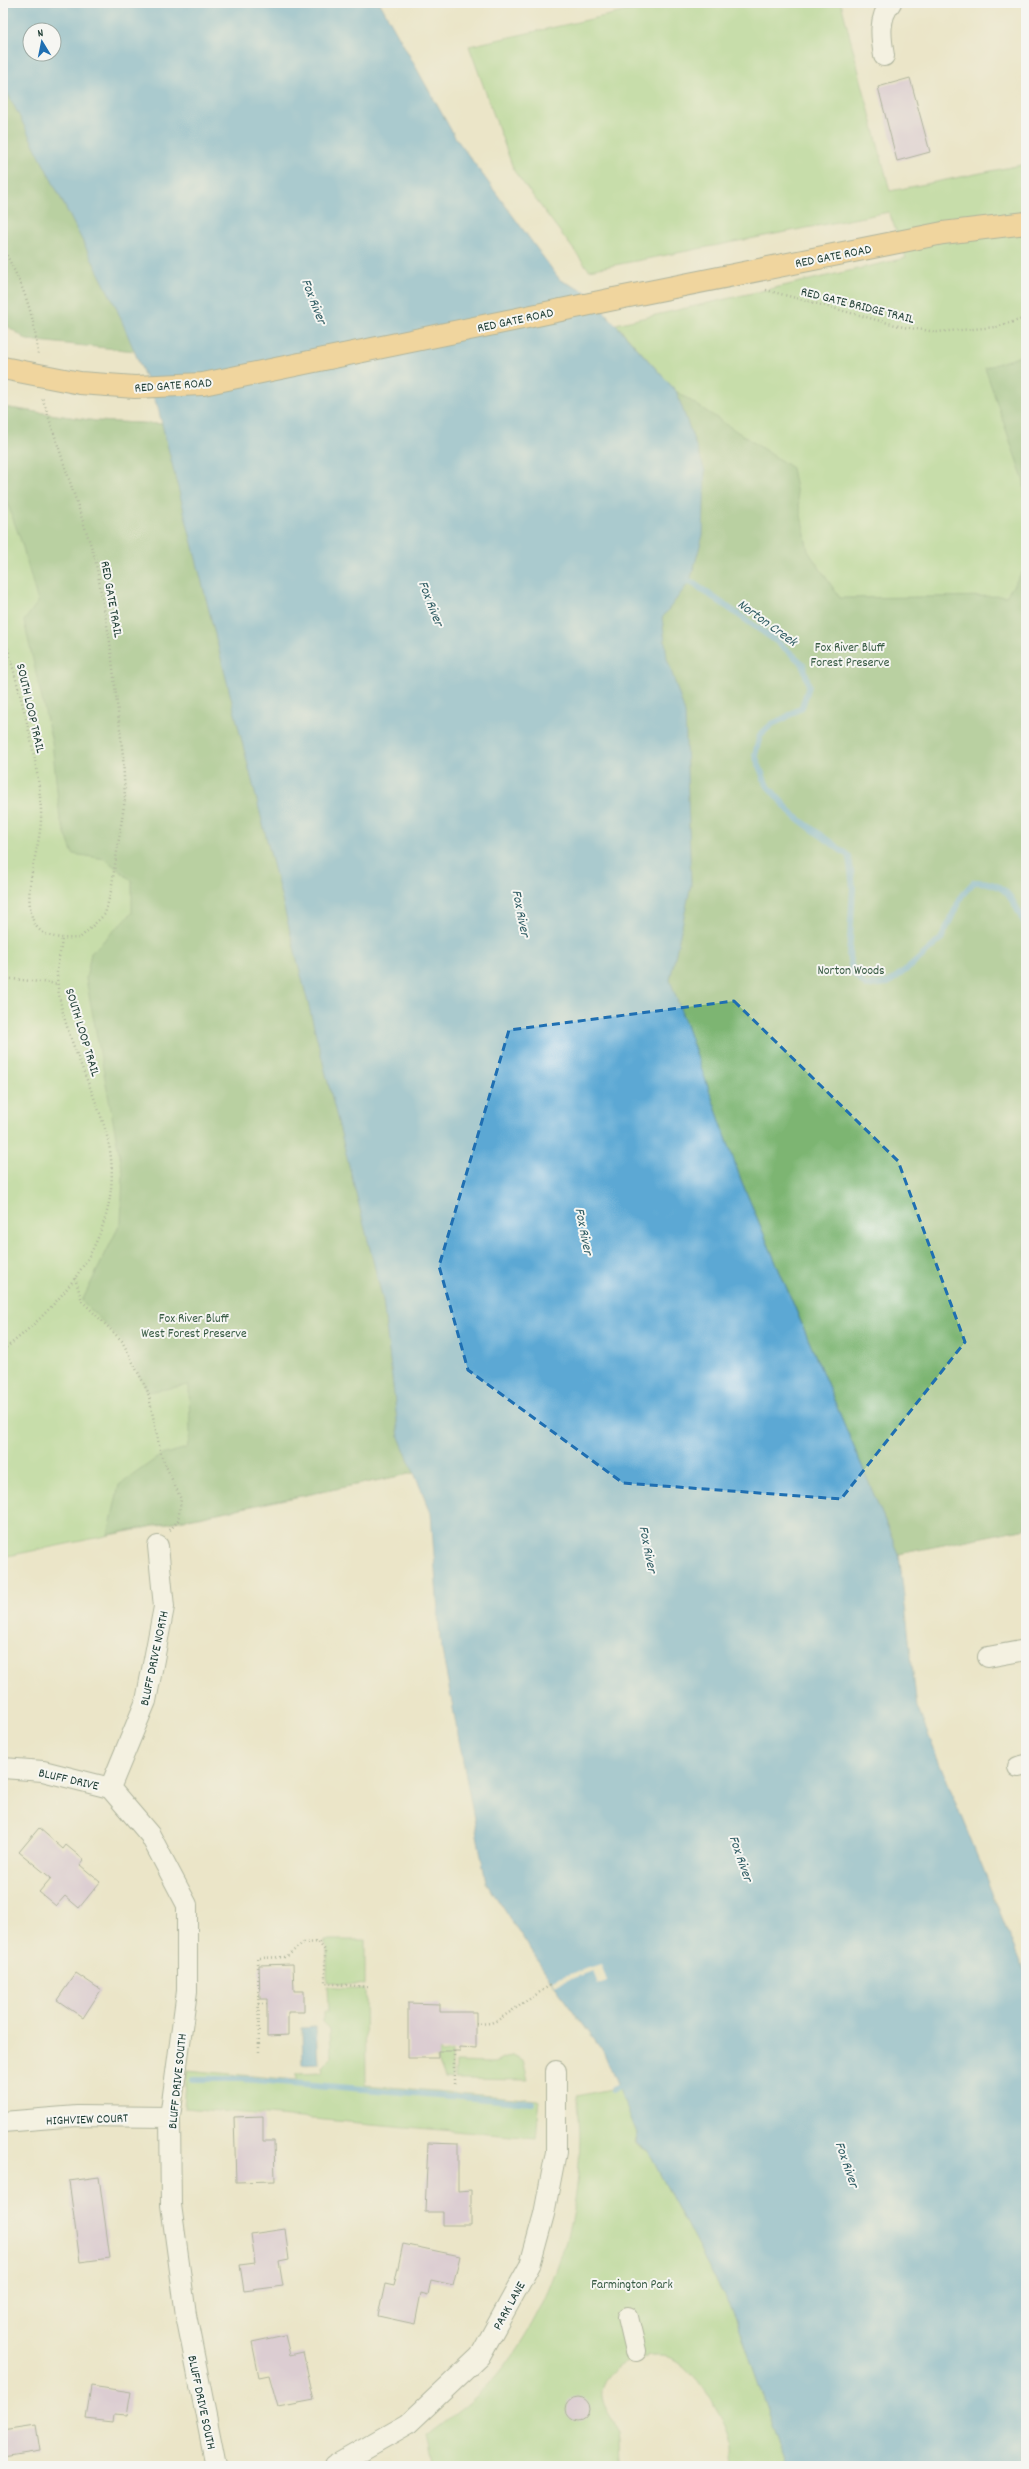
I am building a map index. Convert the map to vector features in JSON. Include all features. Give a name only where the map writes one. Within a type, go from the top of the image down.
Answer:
[{"type":"main road","name":"RED GATE ROAD","points":[[3,368],[80,383],[135,387],[203,384],[935,235],[1024,223]]},
{"type":"street","points":[[884,56],[880,36],[884,10],[891,3]]},
{"type":"street","name":"BLUFF DRIVE NORTH","points":[[110,1788],[146,1701],[164,1607],[158,1546]]},
{"type":"street","points":[[988,1657],[1026,1650]]},
{"type":"street","name":"BLUFF DRIVE","points":[[3,1768],[43,1771],[110,1788]]},
{"type":"street","name":"BLUFF DRIVE SOUTH","points":[[110,1788],[150,1835],[187,1905],[187,1991],[170,2117],[171,2205],[186,2315],[216,2466]]},
{"type":"street","name":"PARK LANE","points":[[334,2466],[408,2424],[480,2356],[530,2265],[544,2214],[556,2152],[556,2071]]},
{"type":"street","name":"HIGHVIEW COURT","points":[[3,2122],[77,2116],[170,2117]]},
{"type":"street","points":[[628,2317],[636,2351]]},
{"type":"path","points":[[3,248],[23,285],[32,316],[38,360]]},
{"type":"path","name":"RED GATE BRIDGE TRAIL","points":[[761,289],[902,327],[937,332],[996,327],[1026,318]]},
{"type":"path","name":"RED GATE TRAIL","points":[[42,394],[95,558],[110,642],[123,756],[125,799],[121,837],[105,914],[80,938],[62,939]]},
{"type":"path","name":"SOUTH LOOP TRAIL","points":[[3,629],[40,790],[42,829],[28,894],[34,921],[45,934],[62,939],[58,972],[62,1002],[74,1042],[106,1132],[113,1171],[107,1220],[82,1270],[52,1307],[3,1350]]},
{"type":"path","points":[[3,978],[59,984]]},
{"type":"path","points":[[75,1278],[82,1301],[122,1341],[148,1392],[161,1455],[181,1499],[178,1521],[163,1536],[157,1537],[158,1546]]},
{"type":"path","points":[[259,2052],[258,1958],[286,1957],[303,1943],[318,1942],[325,1950],[325,1983],[367,1987]]},
{"type":"path","points":[[476,2024],[491,2023],[498,2020],[552,1984]]},
{"type":"path","points":[[258,2004],[269,2004]]},
{"type":"path","points":[[454,2051],[454,2084]]},
{"type":"highlighted area","points":[[734,1001],[898,1161],[965,1342],[841,1499],[623,1483],[468,1370],[439,1266],[509,1030]]},
{"type":"green space","name":"Fox River Bluff Forest Preserve","points":[[664,3],[841,3],[890,191],[1026,164],[1026,1528],[899,1554],[670,980],[685,714],[676,391],[616,324],[906,258],[889,212],[589,270],[514,171],[469,46]]},
{"type":"green space","points":[[3,84],[116,307],[135,351],[27,340],[3,323]]},
{"type":"green space","points":[[1026,354],[1026,523],[1024,482],[985,368]]},
{"type":"green space","name":"Norton Woods","points":[[676,391],[792,468],[808,551],[840,598],[1006,596],[1026,567],[1026,1528],[899,1554],[741,1180],[670,980],[691,885],[685,714],[667,658],[662,618],[690,581],[703,535],[705,471]]},
{"type":"green space","name":"Fox River Bluff West Forest Preserve","points":[[3,407],[96,421],[162,424],[383,1300],[399,1437],[414,1473],[3,1557]]},
{"type":"green space","name":"Fox River Bluff West Forest Preserve","points":[[3,407],[96,421],[162,424],[383,1300],[399,1437],[414,1473],[108,1535],[119,1485],[161,1455],[187,1448],[190,1435],[189,1385],[148,1392],[122,1341],[82,1301],[121,1222],[123,1173],[86,979],[91,953],[132,913],[132,881],[105,859],[73,854],[60,819],[52,742],[24,621],[38,602],[22,544],[3,491]]},
{"type":"green space","points":[[329,1940],[365,1940],[365,1985],[327,1982],[327,1948],[323,1942]]},
{"type":"green space","points":[[327,1986],[365,1989],[366,2085],[539,2100],[535,2138],[184,2108],[187,2070],[296,2080],[296,2074],[323,2073],[322,2067],[331,2057],[330,2029],[323,2022],[323,2012],[328,2011]]},
{"type":"green space","points":[[438,2051],[442,2054],[452,2052],[452,2079],[444,2078],[436,2058],[438,2058]]},
{"type":"green space","points":[[513,2055],[523,2060],[528,2080],[455,2079],[456,2062],[494,2063]]},
{"type":"green space","name":"Farmington Park","points":[[619,2087],[637,2133],[634,2142],[636,2145],[648,2151],[737,2321],[787,2466],[733,2466],[729,2433],[720,2414],[706,2392],[681,2364],[668,2357],[652,2356],[641,2358],[622,2365],[609,2376],[603,2385],[603,2400],[618,2432],[621,2466],[435,2466],[428,2435],[458,2412],[486,2387],[503,2368],[541,2307],[555,2274],[566,2239],[574,2204],[579,2168],[580,2132],[577,2096]]},
{"type":"water","name":"Fox River","points":[[3,3],[380,3],[455,137],[560,280],[586,292],[676,391],[705,471],[703,535],[690,581],[662,618],[667,658],[685,713],[691,885],[670,980],[741,1180],[899,1554],[917,1707],[1026,1977],[1026,2466],[787,2466],[737,2321],[648,2151],[635,2143],[637,2133],[604,2053],[554,1985],[486,1882],[440,1640],[431,1513],[399,1437],[383,1300],[158,408],[116,307],[3,84]]},
{"type":"water","points":[[316,2027],[318,2064],[303,2065],[302,2028]]},
{"type":"pier","points":[[601,1964],[607,1981],[598,1984],[593,1971],[554,1985],[553,1983],[552,1980]]},
{"type":"building","points":[[910,78],[930,152],[897,161],[878,87]]},
{"type":"building","points":[[39,1828],[63,1849],[66,1845],[84,1860],[80,1865],[100,1882],[79,1908],[65,1896],[56,1906],[39,1892],[51,1878],[19,1852]]},
{"type":"building","points":[[293,1964],[294,1991],[304,1991],[304,2012],[288,2012],[288,2035],[267,2036],[267,1999],[260,1999],[259,1965]]},
{"type":"building","points":[[76,1973],[101,1990],[83,2018],[57,2000]]},
{"type":"building","points":[[408,2003],[440,2004],[440,2012],[476,2012],[476,2048],[460,2047],[460,2051],[438,2051],[438,2058],[408,2058]]},
{"type":"building","points":[[263,2116],[263,2141],[274,2141],[275,2181],[236,2182],[234,2117]]},
{"type":"building","points":[[428,2143],[458,2144],[458,2191],[471,2190],[471,2225],[443,2225],[443,2212],[425,2212]]},
{"type":"building","points":[[99,2177],[110,2258],[80,2262],[69,2181]]},
{"type":"building","points":[[285,2229],[289,2260],[279,2262],[283,2286],[244,2291],[240,2265],[255,2263],[251,2234]]},
{"type":"building","points":[[403,2244],[460,2256],[453,2285],[431,2280],[428,2295],[421,2293],[415,2324],[378,2316],[385,2284],[394,2286]]},
{"type":"building","points":[[285,2335],[290,2355],[303,2352],[314,2400],[278,2407],[269,2375],[259,2377],[252,2342]]},
{"type":"building","points":[[91,2386],[131,2392],[127,2415],[114,2414],[113,2422],[86,2419]]},
{"type":"building","points":[[578,2397],[586,2401],[590,2409],[586,2417],[578,2421],[570,2417],[566,2409],[570,2401]]},
{"type":"building","points":[[36,2425],[40,2451],[3,2457],[3,2430]]},
{"type":"waterway","name":"Norton Creek","points":[[683,582],[690,581],[779,643],[803,664],[809,686],[802,707],[772,724],[760,735],[755,755],[766,784],[793,815],[849,856],[853,887],[849,956],[853,973],[866,986],[888,983],[911,966],[941,939],[962,895],[974,882],[994,885],[1008,894],[1026,926]]},
{"type":"waterway","points":[[193,2079],[242,2079],[532,2103]]},
{"type":"waterway","points":[[612,2090],[625,2085]]}]
